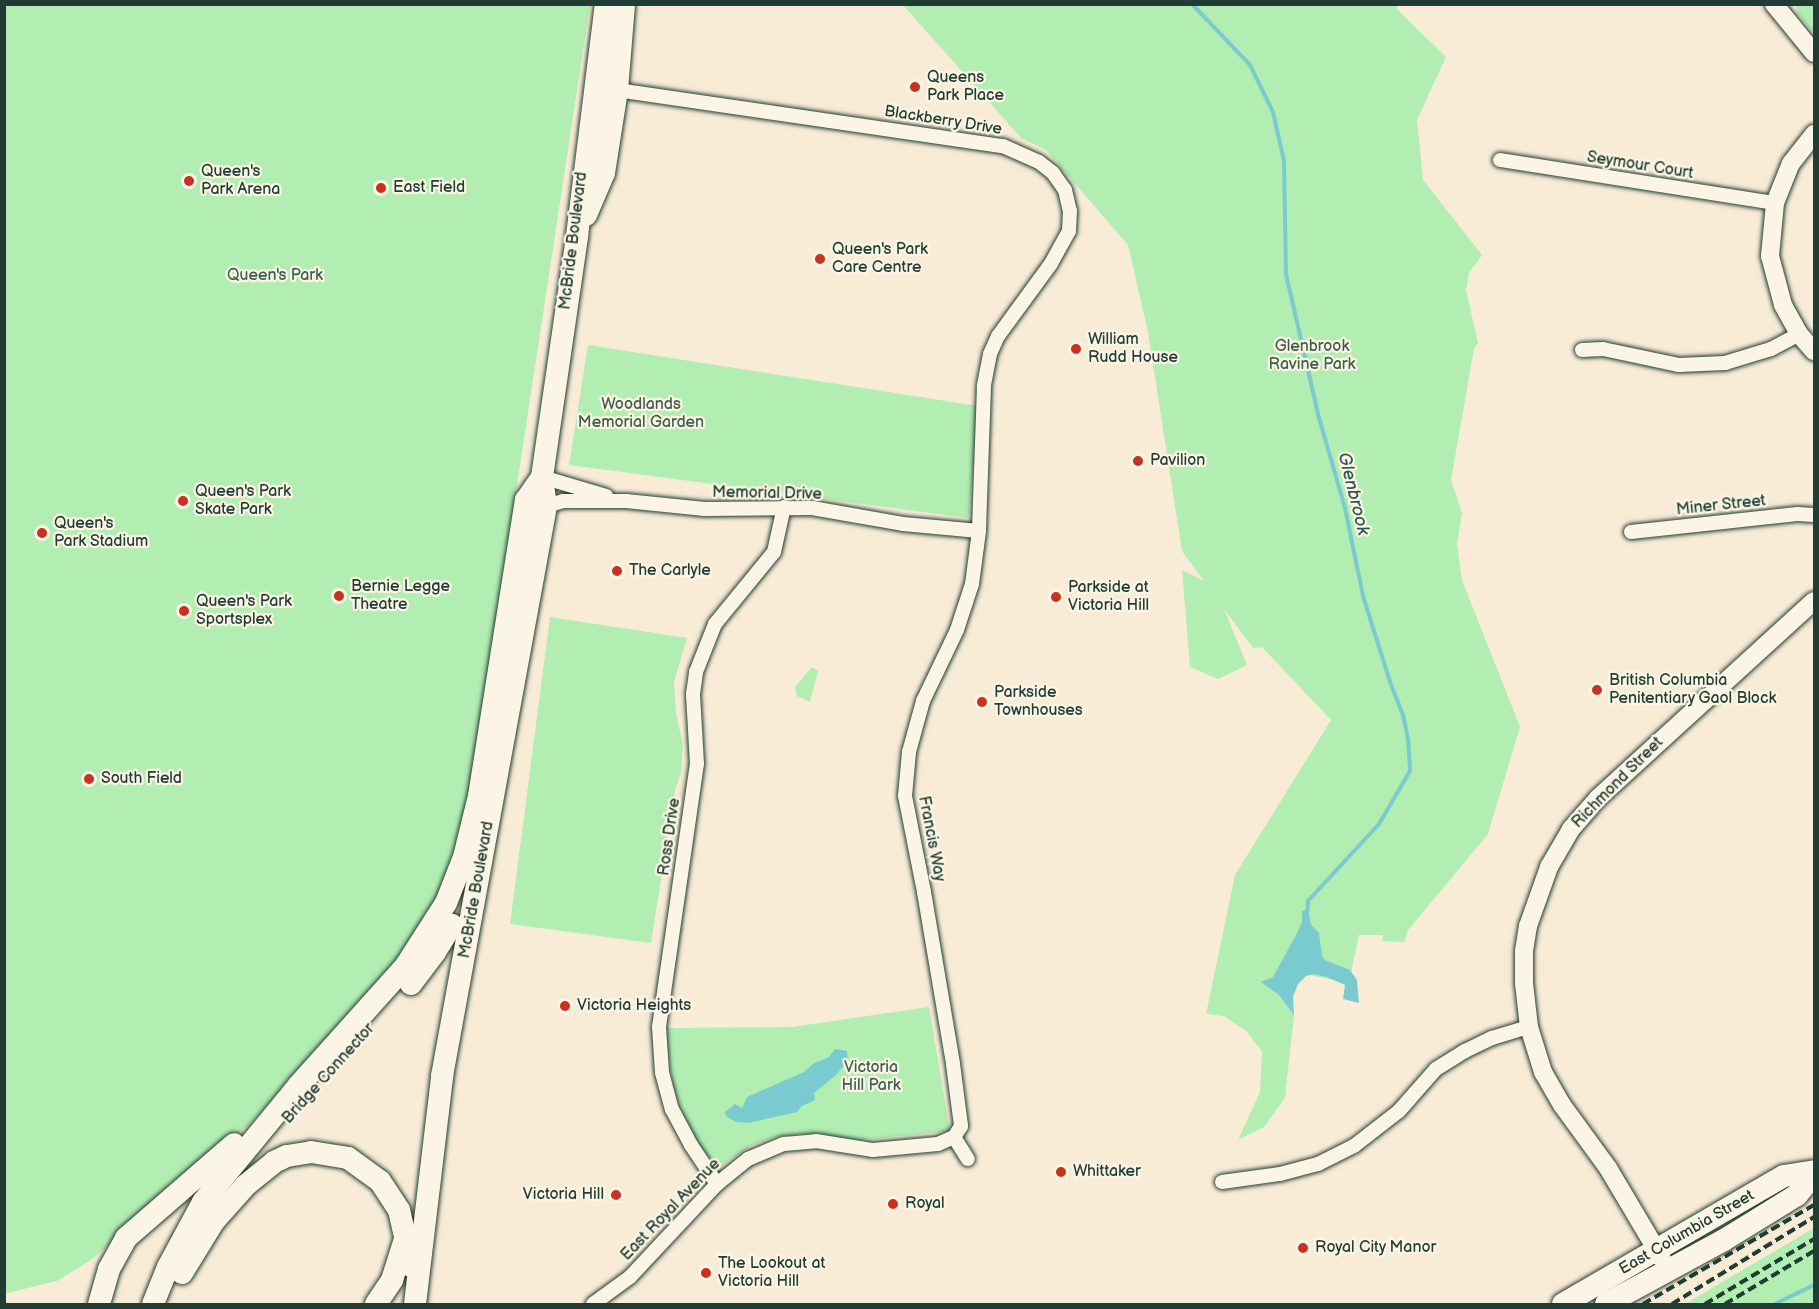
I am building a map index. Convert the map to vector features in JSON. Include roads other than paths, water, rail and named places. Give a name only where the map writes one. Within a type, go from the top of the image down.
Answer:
[{"type":"main road","name":"McBride Boulevard","points":[[416,1303],[442,1076],[546,506],[542,477],[577,236],[606,4]]},
{"type":"main road","points":[[577,236],[604,173],[617,90],[624,4]]},
{"type":"main road","name":"McBride Boulevard","points":[[464,857],[479,796],[526,500],[542,477]]},
{"type":"main road","name":"Bridge Connector","points":[[169,1305],[208,1215],[238,1174],[420,974],[464,902],[486,843]]},
{"type":"main road","name":"Bridge Connector","points":[[153,1305],[168,1267],[203,1202],[299,1085],[405,968],[446,903],[464,857]]},
{"type":"main road","points":[[99,1305],[109,1269],[126,1238],[299,1085]]},
{"type":"main road","points":[[182,1273],[214,1221],[234,1197],[274,1162],[298,1153],[335,1154],[348,1158],[370,1172],[393,1199],[406,1234],[416,1303]]},
{"type":"main road","name":"East Columbia Street","points":[[1563,1305],[1663,1260],[1724,1240],[1797,1195],[1815,1172]]},
{"type":"main road","points":[[376,1305],[392,1280],[406,1234]]},
{"type":"main road","name":"East Columbia Street","points":[[1606,1305],[1663,1260]]},
{"type":"street","points":[[1774,4],[1815,53]]},
{"type":"street","name":"Blackberry Drive","points":[[617,90],[1003,146],[1039,162],[1053,173],[1065,190],[1070,211],[1069,231],[1050,265],[998,336],[990,354],[984,386]]},
{"type":"street","points":[[1815,134],[1791,164],[1775,203],[1772,268],[1783,305],[1799,334],[1815,351]]},
{"type":"street","name":"Seymour Court","points":[[1500,160],[1775,203]]},
{"type":"street","points":[[1582,350],[1604,350],[1679,365],[1725,363],[1771,349],[1799,334]]},
{"type":"street","name":"Francis Way","points":[[954,1137],[961,1126],[953,1064],[924,891],[905,796],[909,752],[923,701],[957,630],[972,584],[979,531],[984,386]]},
{"type":"street","name":"Memorial Drive","points":[[542,477],[626,501]]},
{"type":"street","name":"Memorial Drive","points":[[546,506],[563,501],[626,501],[705,509],[812,508],[903,524],[979,531]]},
{"type":"street","name":"Ross Drive","points":[[717,1184],[691,1145],[672,1110],[662,1072],[659,1027],[697,765],[693,694],[696,672],[715,624],[774,552],[784,507]]},
{"type":"street","name":"Miner Street","points":[[1630,532],[1797,514],[1815,515]]},
{"type":"street","name":"Richmond Street","points":[[1663,1260],[1608,1168],[1562,1105],[1543,1072],[1529,1027],[1524,983],[1524,951],[1528,926],[1549,867],[1571,829],[1598,798],[1815,601]]},
{"type":"street","points":[[1222,1182],[1280,1174],[1318,1164],[1354,1146],[1399,1111],[1436,1070],[1465,1051],[1529,1027]]},
{"type":"street","points":[[954,1137],[968,1159]]},
{"type":"street","name":"East Royal Avenue","points":[[593,1305],[630,1277],[717,1184],[748,1159],[784,1144],[816,1141],[873,1150],[939,1143],[954,1137]]},
{"type":"water","points":[[1308,910],[1311,925],[1319,933],[1322,956],[1325,960],[1350,970],[1357,980],[1359,1003],[1343,999],[1345,985],[1313,974],[1306,976],[1298,984],[1293,997],[1294,1015],[1279,995],[1261,982],[1273,977],[1302,922],[1302,911]]},
{"type":"water","points":[[835,1049],[847,1051],[848,1061],[836,1075],[814,1093],[815,1100],[802,1106],[797,1112],[748,1123],[736,1122],[726,1116],[725,1112],[735,1104],[742,1108],[747,1097],[804,1072],[813,1064],[829,1057]]},
{"type":"waterway","name":"Glenbrook","points":[[1192,4],[1250,65],[1273,112],[1284,161],[1286,274],[1319,418],[1345,508],[1363,596],[1391,685],[1403,715],[1408,739],[1410,771],[1379,824],[1308,901],[1307,914]]},
{"type":"waterway","points":[[1775,1304],[1814,1285]]},
{"type":"railway","points":[[1643,1304],[1814,1205]]},
{"type":"railway","points":[[1672,1304],[1814,1217]]},
{"type":"railway","points":[[1705,1304],[1814,1239]]},
{"type":"railway","points":[[1725,1304],[1814,1251]]},
{"type":"place","name":"Queens Park Place","points":[[915,87]]},
{"type":"place","name":"Queen's Park Arena","points":[[189,181]]},
{"type":"place","name":"East Field","points":[[381,188]]},
{"type":"place","name":"Queen's Park Care Centre","points":[[820,259]]},
{"type":"place","name":"William Rudd House","points":[[1076,349]]},
{"type":"place","name":"Pavilion","points":[[1138,461]]},
{"type":"place","name":"Queen's Park Skate Park","points":[[183,501]]},
{"type":"place","name":"Queen's Park Stadium","points":[[42,533]]},
{"type":"place","name":"The Carlyle","points":[[617,571]]},
{"type":"place","name":"Bernie Legge Theatre","points":[[339,596]]},
{"type":"place","name":"Parkside at Victoria Hill","points":[[1056,597]]},
{"type":"place","name":"Queen's Park Sportsplex","points":[[184,611]]},
{"type":"place","name":"British Columbia Penitentiary Gaol Block","points":[[1597,690]]},
{"type":"place","name":"Parkside Townhouses","points":[[982,702]]},
{"type":"place","name":"South Field","points":[[89,779]]},
{"type":"place","name":"Victoria Heights","points":[[565,1006]]},
{"type":"place","name":"Whittaker","points":[[1061,1172]]},
{"type":"place","name":"Victoria Hill","points":[[616,1195]]},
{"type":"place","name":"Royal","points":[[893,1204]]},
{"type":"place","name":"Royal City Manor","points":[[1303,1248]]},
{"type":"place","name":"The Lookout at Victoria Hill","points":[[706,1273]]},
{"type":"park label","name":"Queen's Park","points":[[275,276]]},
{"type":"park label","name":"Glenbrook Ravine Park","points":[[1312,356]]},
{"type":"park label","name":"Woodlands Memorial Garden","points":[[641,414]]},
{"type":"park label","name":"Victoria Hill Park","points":[[871,1077]]}]
